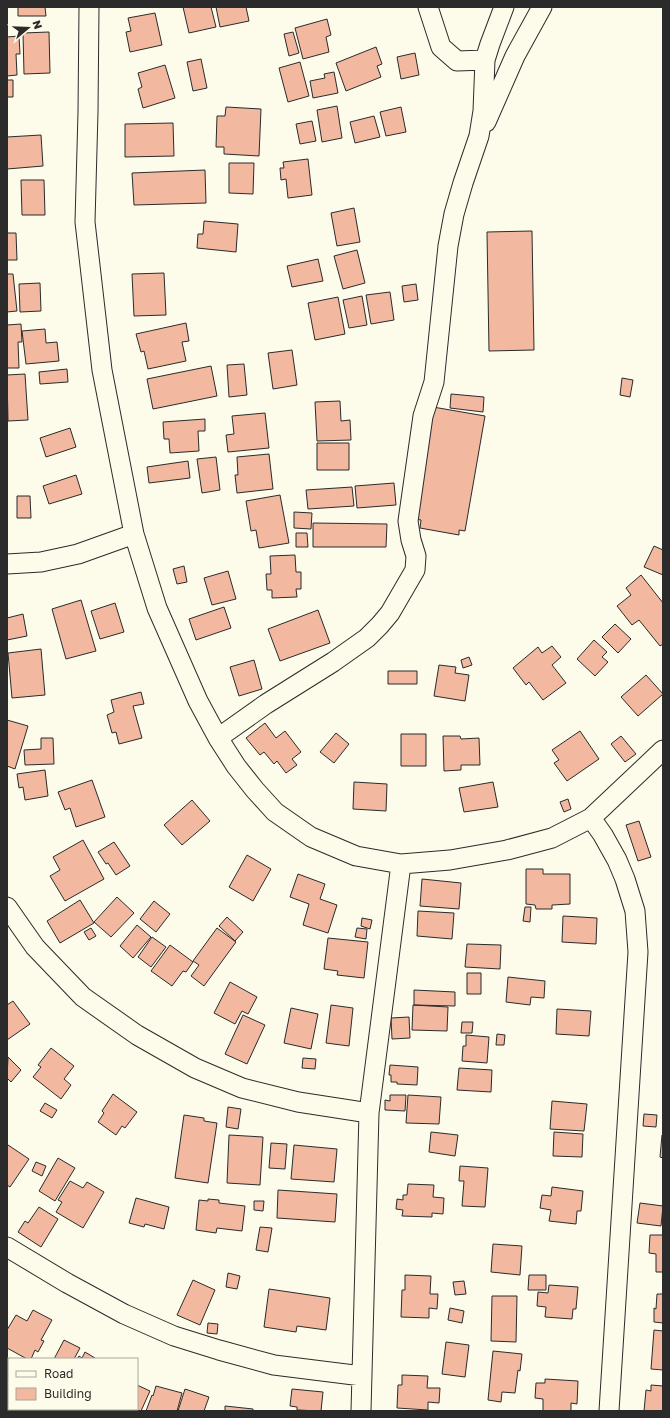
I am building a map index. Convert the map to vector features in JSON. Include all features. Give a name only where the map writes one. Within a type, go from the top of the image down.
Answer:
[{"type":"street","points":[[89,7],[86,222],[102,370],[134,534],[157,608],[183,670],[198,701],[218,738],[236,766],[275,812],[311,837],[356,856],[401,864],[450,860],[507,850],[552,838],[591,818],[663,750]]},
{"type":"street","points":[[428,7],[441,48],[457,61],[485,60]]},
{"type":"street","points":[[479,136],[483,111],[485,60],[504,7]]},
{"type":"street","points":[[218,738],[266,704],[334,662],[366,638],[390,613],[415,570],[416,556],[411,540],[408,521],[423,416],[434,382],[448,246],[462,183],[479,136],[498,97],[515,56],[542,7]]},
{"type":"street","points":[[7,564],[41,562],[78,554],[134,534]]},
{"type":"street","points":[[591,818],[610,847],[625,879],[634,911],[638,952],[609,1411]]},
{"type":"street","points":[[361,1411],[369,1113],[401,864]]},
{"type":"street","points":[[7,907],[35,947],[83,997],[144,1039],[195,1068],[242,1088],[298,1102],[369,1113]]},
{"type":"street","points":[[7,1247],[67,1283],[124,1314],[174,1336],[274,1365],[362,1376]]},
{"type":"building","points":[[18,7],[45,7],[46,16],[18,16]]},
{"type":"building","points":[[183,7],[211,7],[216,27],[189,33]]},
{"type":"building","points":[[216,7],[246,7],[249,21],[220,27]]},
{"type":"building","points":[[155,13],[162,45],[130,52],[126,32],[131,31],[128,18]]},
{"type":"building","points":[[327,19],[331,35],[326,37],[329,52],[303,59],[295,28]]},
{"type":"building","points":[[49,32],[50,73],[24,74],[23,33]]},
{"type":"building","points":[[293,32],[299,53],[289,56],[284,34]]},
{"type":"building","points":[[19,36],[20,54],[16,54],[17,75],[7,76],[7,37]]},
{"type":"building","points":[[376,47],[382,64],[377,66],[381,77],[346,91],[336,63]]},
{"type":"building","points":[[415,53],[419,75],[401,79],[397,57]]},
{"type":"building","points":[[201,59],[207,88],[193,91],[187,62]]},
{"type":"building","points":[[300,62],[309,96],[288,102],[279,68]]},
{"type":"building","points":[[165,65],[175,98],[143,108],[138,89],[142,87],[138,73]]},
{"type":"building","points":[[334,72],[338,93],[313,98],[310,81],[325,78],[324,74]]},
{"type":"building","points":[[7,80],[13,80],[13,97],[7,97]]},
{"type":"building","points":[[337,106],[342,138],[322,142],[317,110]]},
{"type":"building","points":[[226,107],[261,109],[259,156],[224,154],[224,147],[216,147],[217,116],[225,116]]},
{"type":"building","points":[[401,107],[406,132],[386,136],[380,112]]},
{"type":"building","points":[[374,116],[380,137],[355,143],[350,122]]},
{"type":"building","points":[[312,121],[316,141],[300,144],[296,124]]},
{"type":"building","points":[[173,123],[174,156],[125,157],[125,124]]},
{"type":"building","points":[[41,135],[43,166],[7,169],[7,137]]},
{"type":"building","points":[[308,159],[312,195],[288,198],[286,179],[281,180],[280,168],[284,168],[283,162]]},
{"type":"building","points":[[229,163],[254,163],[253,194],[229,193]]},
{"type":"building","points":[[205,170],[206,203],[134,205],[132,173]]},
{"type":"building","points":[[21,180],[44,180],[45,215],[22,215]]},
{"type":"building","points":[[354,208],[360,242],[337,246],[331,213]]},
{"type":"building","points":[[204,221],[238,224],[236,252],[197,248],[198,234],[203,234]]},
{"type":"building","points":[[532,231],[534,350],[489,351],[487,232]]},
{"type":"building","points":[[7,233],[16,233],[17,260],[7,260]]},
{"type":"building","points":[[357,250],[365,283],[343,289],[334,256]]},
{"type":"building","points":[[318,259],[323,281],[292,287],[287,266]]},
{"type":"building","points":[[164,273],[166,315],[134,316],[132,274]]},
{"type":"building","points":[[7,274],[13,274],[17,311],[7,312]]},
{"type":"building","points":[[40,283],[41,311],[20,312],[19,284]]},
{"type":"building","points":[[416,284],[418,300],[404,302],[402,286]]},
{"type":"building","points":[[390,292],[394,320],[371,324],[366,295]]},
{"type":"building","points":[[362,296],[367,325],[349,328],[343,300]]},
{"type":"building","points":[[338,297],[345,334],[315,340],[308,303]]},
{"type":"building","points":[[186,323],[189,341],[182,342],[186,361],[148,369],[144,351],[141,352],[136,334]]},
{"type":"building","points":[[21,324],[22,342],[18,342],[19,368],[7,368],[7,325]]},
{"type":"building","points":[[45,329],[46,343],[57,342],[59,361],[26,364],[22,331]]},
{"type":"building","points":[[292,350],[297,385],[273,389],[268,353]]},
{"type":"building","points":[[244,364],[247,395],[229,397],[227,365]]},
{"type":"building","points":[[211,366],[217,396],[153,409],[147,379]]},
{"type":"building","points":[[67,369],[68,382],[40,384],[39,372]]},
{"type":"building","points":[[25,374],[28,420],[8,421],[7,375]]},
{"type":"building","points":[[622,378],[633,380],[630,397],[620,395]]},
{"type":"building","points":[[451,394],[484,397],[483,412],[450,408]]},
{"type":"building","points":[[340,401],[341,421],[350,420],[351,440],[317,441],[315,402]]},
{"type":"building","points":[[433,407],[485,416],[465,531],[459,530],[459,535],[420,528],[421,520],[414,519]]},
{"type":"building","points":[[265,413],[269,448],[228,452],[226,435],[234,434],[232,416]]},
{"type":"building","points":[[205,419],[205,431],[198,431],[199,451],[170,453],[169,439],[164,439],[163,422]]},
{"type":"building","points":[[70,428],[76,447],[46,457],[40,438]]},
{"type":"building","points":[[317,443],[349,443],[349,470],[317,470]]},
{"type":"building","points":[[269,454],[273,489],[237,493],[235,475],[238,475],[237,457]]},
{"type":"building","points":[[216,457],[220,490],[202,493],[197,459]]},
{"type":"building","points":[[188,461],[190,478],[149,483],[147,467]]},
{"type":"building","points":[[76,475],[82,494],[49,504],[43,486]]},
{"type":"building","points":[[394,483],[396,505],[357,508],[355,486]]},
{"type":"building","points":[[352,487],[354,506],[308,509],[306,490]]},
{"type":"building","points":[[280,495],[289,543],[259,548],[256,530],[251,531],[246,501]]},
{"type":"building","points":[[17,496],[30,496],[31,518],[17,518]]},
{"type":"building","points":[[294,512],[312,513],[311,529],[294,528]]},
{"type":"building","points":[[313,523],[387,524],[386,547],[313,547]]},
{"type":"building","points":[[296,533],[307,533],[308,547],[296,547]]},
{"type":"building","points":[[654,546],[663,550],[663,575],[644,567]]},
{"type":"building","points":[[295,555],[296,572],[301,572],[301,589],[296,589],[297,597],[272,598],[272,590],[267,590],[266,574],[271,574],[270,556]]},
{"type":"building","points":[[184,566],[187,582],[177,584],[173,569]]},
{"type":"building","points":[[228,571],[236,599],[212,605],[204,578]]},
{"type":"building","points":[[641,575],[663,603],[663,644],[660,646],[639,620],[632,625],[617,606],[631,595],[626,588]]},
{"type":"building","points":[[81,600],[96,651],[66,659],[52,609]]},
{"type":"building","points":[[115,603],[124,632],[100,639],[91,611]]},
{"type":"building","points":[[224,607],[231,628],[196,640],[189,619]]},
{"type":"building","points":[[318,610],[330,643],[280,661],[268,629]]},
{"type":"building","points":[[23,614],[27,636],[7,640],[7,618]]},
{"type":"building","points":[[615,624],[631,639],[618,653],[602,637]]},
{"type":"building","points":[[594,640],[607,652],[602,657],[608,662],[595,676],[577,659]]},
{"type":"building","points":[[552,646],[561,657],[552,665],[566,683],[543,700],[529,682],[526,685],[513,668],[538,647],[542,653]]},
{"type":"building","points":[[41,649],[45,695],[12,698],[8,653]]},
{"type":"building","points":[[469,657],[472,665],[463,668],[461,660]]},
{"type":"building","points":[[254,660],[262,689],[239,696],[230,667]]},
{"type":"building","points":[[439,665],[456,667],[455,673],[469,675],[465,701],[434,696]]},
{"type":"building","points":[[388,671],[417,671],[417,684],[388,684]]},
{"type":"building","points":[[646,675],[663,694],[638,716],[621,697]]},
{"type":"building","points":[[141,692],[144,704],[133,706],[142,738],[119,744],[116,732],[112,733],[107,715],[114,712],[111,700]]},
{"type":"building","points":[[7,720],[28,726],[15,769],[7,766]]},
{"type":"building","points":[[265,723],[276,738],[285,731],[301,752],[292,759],[297,765],[286,773],[277,761],[274,764],[264,752],[260,755],[246,738]]},
{"type":"building","points":[[580,731],[599,759],[567,781],[554,763],[559,760],[552,750]]},
{"type":"building","points":[[336,733],[349,744],[334,763],[320,752]]},
{"type":"building","points":[[401,734],[426,734],[426,766],[401,766]]},
{"type":"building","points":[[443,736],[460,736],[461,739],[479,738],[480,765],[461,765],[461,770],[444,771]]},
{"type":"building","points":[[621,736],[636,754],[625,762],[611,744]]},
{"type":"building","points":[[41,738],[53,738],[54,764],[25,765],[24,750],[41,749]]},
{"type":"building","points":[[45,770],[48,796],[25,800],[23,787],[19,788],[17,774]]},
{"type":"building","points":[[92,780],[105,817],[76,827],[70,808],[65,810],[58,792]]},
{"type":"building","points":[[354,782],[387,784],[386,811],[353,809]]},
{"type":"building","points":[[493,782],[498,807],[464,812],[459,788]]},
{"type":"building","points":[[568,799],[571,809],[564,812],[560,802]]},
{"type":"building","points":[[192,800],[210,821],[182,845],[164,825]]},
{"type":"building","points":[[639,821],[651,857],[638,861],[626,825]]},
{"type":"building","points":[[83,840],[104,879],[65,901],[50,876],[60,870],[53,857]]},
{"type":"building","points":[[114,842],[130,866],[116,875],[98,852]]},
{"type":"building","points":[[247,855],[271,869],[253,901],[229,887]]},
{"type":"building","points":[[526,869],[543,869],[543,874],[570,874],[570,904],[552,905],[552,909],[536,909],[535,905],[526,904]]},
{"type":"building","points":[[298,874],[325,884],[320,899],[337,905],[328,933],[303,925],[309,904],[290,897]]},
{"type":"building","points":[[422,879],[461,883],[459,909],[420,906]]},
{"type":"building","points":[[117,897],[134,913],[111,937],[94,922]]},
{"type":"building","points":[[80,900],[94,923],[60,943],[47,921]]},
{"type":"building","points":[[154,901],[170,914],[156,932],[140,919]]},
{"type":"building","points":[[525,907],[531,907],[530,922],[523,921]]},
{"type":"building","points":[[418,911],[454,913],[452,939],[417,936]]},
{"type":"building","points":[[563,916],[597,918],[596,944],[562,942]]},
{"type":"building","points":[[227,917],[243,932],[235,941],[219,926]]},
{"type":"building","points":[[362,918],[372,920],[370,929],[361,926]]},
{"type":"building","points":[[137,925],[151,937],[133,958],[120,946]]},
{"type":"building","points":[[91,928],[96,936],[89,940],[84,932]]},
{"type":"building","points":[[217,928],[236,942],[204,986],[191,976],[199,965],[193,961]]},
{"type":"building","points":[[357,928],[367,929],[366,939],[355,937]]},
{"type":"building","points":[[152,937],[166,947],[151,967],[138,957]]},
{"type":"building","points":[[328,938],[368,942],[364,978],[337,975],[338,971],[324,969]]},
{"type":"building","points":[[467,944],[501,945],[500,969],[465,967]]},
{"type":"building","points":[[170,945],[193,962],[186,972],[183,971],[172,986],[151,971]]},
{"type":"building","points":[[467,973],[481,973],[481,994],[467,994]]},
{"type":"building","points":[[508,977],[545,981],[544,998],[531,997],[530,1005],[506,1002]]},
{"type":"building","points":[[230,982],[257,997],[248,1014],[242,1011],[235,1024],[214,1013]]},
{"type":"building","points":[[414,990],[455,992],[455,1006],[414,1005]]},
{"type":"building","points":[[13,1001],[30,1024],[7,1040],[7,1005]]},
{"type":"building","points":[[331,1005],[353,1008],[349,1046],[326,1043]]},
{"type":"building","points":[[413,1005],[448,1007],[447,1031],[412,1030]]},
{"type":"building","points":[[291,1008],[318,1014],[311,1049],[284,1043]]},
{"type":"building","points":[[557,1009],[591,1011],[589,1036],[556,1034]]},
{"type":"building","points":[[243,1015],[265,1025],[247,1064],[225,1054]]},
{"type":"building","points":[[409,1017],[410,1038],[392,1039],[391,1018]]},
{"type":"building","points":[[462,1022],[473,1022],[472,1033],[461,1033]]},
{"type":"building","points":[[497,1034],[505,1035],[504,1045],[496,1045]]},
{"type":"building","points":[[466,1035],[489,1037],[487,1063],[462,1061],[463,1046],[466,1046]]},
{"type":"building","points":[[51,1048],[74,1066],[64,1079],[71,1085],[61,1099],[33,1077],[41,1067],[38,1065]]},
{"type":"building","points":[[8,1057],[21,1070],[11,1082],[7,1078]]},
{"type":"building","points":[[303,1058],[316,1059],[315,1069],[302,1068]]},
{"type":"building","points":[[390,1065],[418,1067],[417,1085],[397,1084],[397,1082],[391,1082],[391,1075],[389,1075]]},
{"type":"building","points":[[459,1068],[492,1070],[491,1092],[457,1090]]},
{"type":"building","points":[[113,1094],[137,1112],[125,1128],[122,1126],[116,1135],[98,1122],[104,1113],[102,1111]]},
{"type":"building","points":[[390,1095],[406,1095],[405,1111],[385,1110],[385,1100],[390,1101]]},
{"type":"building","points":[[408,1095],[441,1097],[439,1124],[406,1123]]},
{"type":"building","points":[[552,1101],[587,1104],[584,1131],[550,1129]]},
{"type":"building","points":[[45,1103],[57,1110],[52,1118],[40,1111]]},
{"type":"building","points":[[228,1107],[241,1109],[238,1129],[226,1127]]},
{"type":"building","points":[[644,1114],[657,1115],[656,1127],[643,1126]]},
{"type":"building","points":[[184,1115],[204,1118],[204,1121],[217,1123],[208,1183],[175,1178]]},
{"type":"building","points":[[431,1132],[458,1135],[455,1156],[429,1152]]},
{"type":"building","points":[[554,1132],[583,1134],[582,1157],[553,1156]]},
{"type":"building","points":[[229,1135],[263,1137],[260,1185],[227,1183]]},
{"type":"building","points":[[663,1135],[663,1158],[660,1157]]},
{"type":"building","points":[[271,1143],[287,1144],[285,1169],[269,1168]]},
{"type":"building","points":[[8,1145],[29,1159],[10,1187],[7,1185]]},
{"type":"building","points":[[294,1145],[337,1149],[334,1182],[291,1179]]},
{"type":"building","points":[[58,1158],[75,1168],[55,1201],[39,1191]]},
{"type":"building","points":[[36,1162],[46,1166],[42,1176],[32,1171]]},
{"type":"building","points":[[460,1166],[488,1168],[485,1207],[462,1206],[464,1181],[459,1181]]},
{"type":"building","points":[[70,1181],[83,1188],[87,1182],[104,1192],[83,1228],[56,1212],[62,1202],[58,1200]]},
{"type":"building","points":[[408,1184],[434,1185],[433,1197],[444,1198],[443,1214],[432,1213],[432,1217],[402,1216],[403,1210],[396,1209],[397,1199],[403,1200],[403,1195],[407,1195]]},
{"type":"building","points":[[552,1187],[583,1191],[581,1211],[577,1211],[576,1224],[549,1221],[551,1210],[540,1208],[542,1195],[551,1196]]},
{"type":"building","points":[[278,1190],[337,1194],[335,1222],[277,1218]]},
{"type":"building","points":[[136,1198],[169,1207],[164,1229],[145,1224],[144,1227],[129,1223]]},
{"type":"building","points":[[208,1199],[219,1200],[219,1203],[245,1206],[242,1231],[217,1228],[216,1233],[196,1230],[199,1200],[208,1201]]},
{"type":"building","points":[[254,1201],[264,1201],[263,1211],[254,1210]]},
{"type":"building","points":[[640,1203],[663,1206],[661,1226],[637,1223]]},
{"type":"building","points":[[39,1207],[58,1219],[41,1247],[18,1232],[25,1221],[28,1223]]},
{"type":"building","points":[[260,1227],[272,1228],[268,1252],[256,1250]]},
{"type":"building","points":[[650,1235],[663,1235],[663,1272],[656,1272],[656,1254],[649,1253]]},
{"type":"building","points":[[493,1244],[522,1246],[520,1275],[491,1272]]},
{"type":"building","points":[[228,1273],[240,1276],[237,1289],[226,1287]]},
{"type":"building","points":[[405,1275],[431,1276],[430,1294],[438,1294],[437,1309],[429,1308],[429,1318],[401,1317],[402,1290],[405,1290]]},
{"type":"building","points":[[529,1275],[546,1275],[546,1290],[528,1290]]},
{"type":"building","points":[[193,1280],[215,1290],[200,1325],[177,1315]]},
{"type":"building","points":[[464,1281],[466,1294],[455,1295],[453,1282]]},
{"type":"building","points":[[549,1285],[578,1287],[576,1309],[573,1309],[572,1319],[545,1317],[546,1307],[537,1306],[538,1292],[548,1293]]},
{"type":"building","points":[[269,1289],[330,1298],[326,1330],[297,1326],[296,1332],[264,1327]]},
{"type":"building","points":[[657,1294],[663,1294],[663,1323],[654,1322],[654,1308],[656,1309]]},
{"type":"building","points":[[492,1296],[517,1296],[516,1342],[491,1341]]},
{"type":"building","points":[[450,1308],[464,1311],[462,1323],[448,1320]]},
{"type":"building","points":[[33,1310],[52,1320],[41,1340],[44,1341],[38,1352],[35,1350],[31,1358],[25,1358],[7,1348],[7,1330],[16,1315],[27,1321]]},
{"type":"building","points":[[208,1323],[218,1324],[217,1334],[207,1333]]},
{"type":"building","points":[[654,1330],[663,1331],[663,1370],[651,1369]]},
{"type":"building","points":[[64,1340],[80,1348],[75,1358],[55,1358]]},
{"type":"building","points":[[446,1342],[469,1345],[465,1377],[442,1374]]},
{"type":"building","points":[[493,1351],[522,1354],[515,1393],[502,1392],[501,1402],[488,1400]]},
{"type":"building","points":[[85,1352],[95,1358],[82,1358]]},
{"type":"building","points":[[402,1375],[428,1376],[427,1388],[440,1388],[439,1403],[428,1402],[428,1410],[397,1408],[398,1385],[402,1385]]},
{"type":"building","points":[[545,1379],[578,1381],[577,1404],[571,1403],[571,1411],[543,1411],[543,1399],[535,1398],[536,1383],[545,1383]]},
{"type":"building","points":[[138,1385],[150,1391],[141,1411],[115,1411],[138,1410]]},
{"type":"building","points":[[651,1385],[663,1386],[663,1411],[644,1411],[646,1390],[651,1391]]},
{"type":"building","points":[[156,1386],[182,1393],[177,1411],[146,1411]]},
{"type":"building","points":[[185,1389],[209,1397],[204,1411],[178,1411]]},
{"type":"building","points":[[292,1389],[323,1392],[321,1411],[297,1410],[297,1407],[290,1406]]},
{"type":"building","points":[[7,1401],[8,1410],[26,1411],[7,1411]]},
{"type":"building","points":[[225,1406],[253,1409],[253,1411],[225,1411]]},
{"type":"building","points":[[84,1410],[106,1410],[106,1411]]}]
